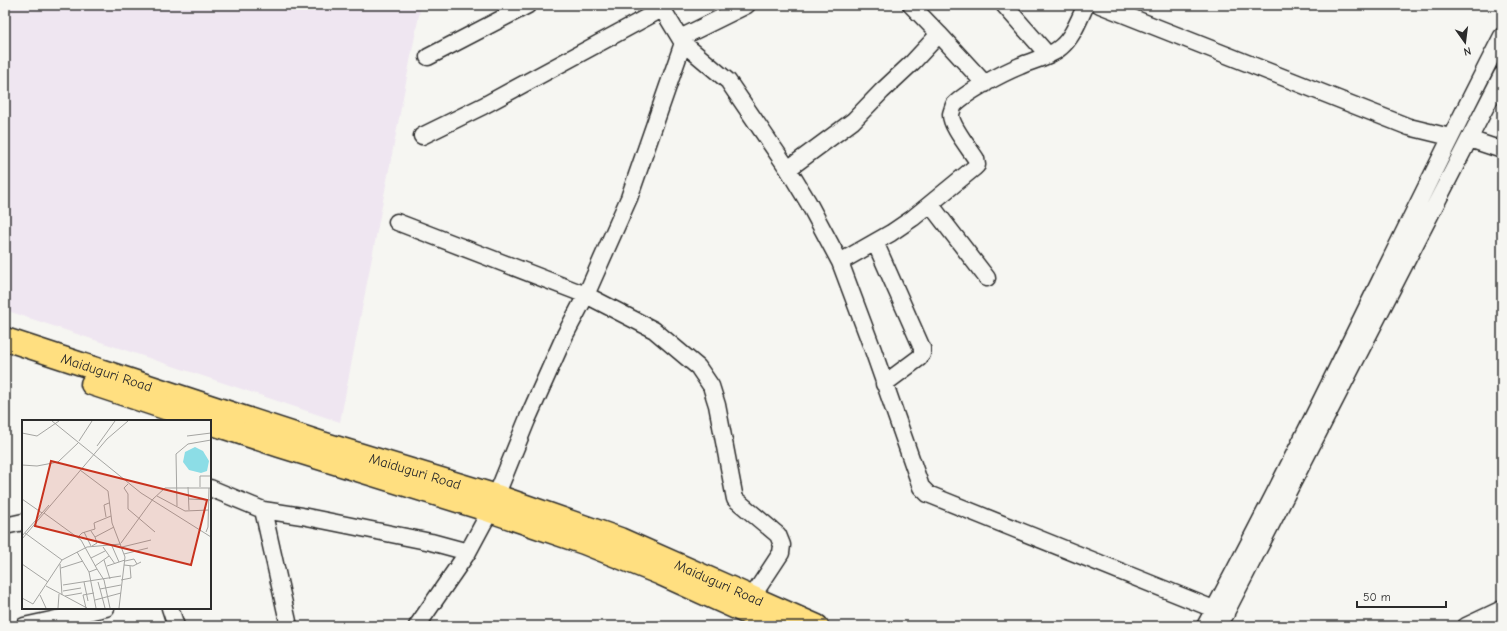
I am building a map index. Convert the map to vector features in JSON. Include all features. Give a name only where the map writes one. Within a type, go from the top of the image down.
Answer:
[{"type":"highway","name":"Maiduguri Road","points":[[5,339],[46,361],[201,420]]},
{"type":"highway","name":"Maiduguri Road","points":[[5,356],[46,361],[322,443],[494,504],[661,574],[776,626]]},
{"type":"highway","name":"Maiduguri Road","points":[[211,423],[280,446],[620,539],[817,626]]},
{"type":"street","points":[[428,57],[528,5]]},
{"type":"street","points":[[417,626],[468,552],[494,504],[527,420],[565,335],[586,295],[629,198],[682,40],[747,5]]},
{"type":"street","points":[[911,5],[985,84]]},
{"type":"street","points":[[1004,5],[1048,55]]},
{"type":"street","points":[[840,262],[876,242],[913,218],[977,165],[976,159],[952,122],[951,115],[953,106],[985,84],[1018,66],[1048,55],[1060,48],[1068,40],[1086,5]]},
{"type":"street","points":[[1100,5],[1409,127],[1450,137]]},
{"type":"street","points":[[422,136],[483,106],[661,7],[682,40],[728,81],[788,169],[808,202],[840,262],[921,487],[928,494],[1220,616]]},
{"type":"street","points":[[788,169],[853,121],[939,34]]},
{"type":"street","points":[[1220,616],[1312,421],[1450,137],[1502,36]]},
{"type":"street","points":[[1205,626],[1220,616],[1502,75]]},
{"type":"street","points":[[1469,139],[1502,150]]},
{"type":"street","points":[[930,204],[987,278]]},
{"type":"street","points":[[397,222],[586,295],[654,330],[698,366],[711,386],[718,405],[735,499],[778,535],[782,549],[781,553],[752,596]]},
{"type":"street","points":[[876,242],[922,348],[922,354],[919,358],[884,384]]},
{"type":"street","points":[[211,488],[263,510],[302,516],[431,542],[468,552]]},
{"type":"street","points":[[263,510],[289,626]]},
{"type":"street","points":[[5,526],[22,522]]},
{"type":"street","points":[[24,626],[101,609]]},
{"type":"street","points":[[170,609],[176,626]]},
{"type":"street","points":[[1466,626],[1502,609]]},
{"type":"shaded area","points":[[5,5],[421,5],[340,422],[5,310]]}]
